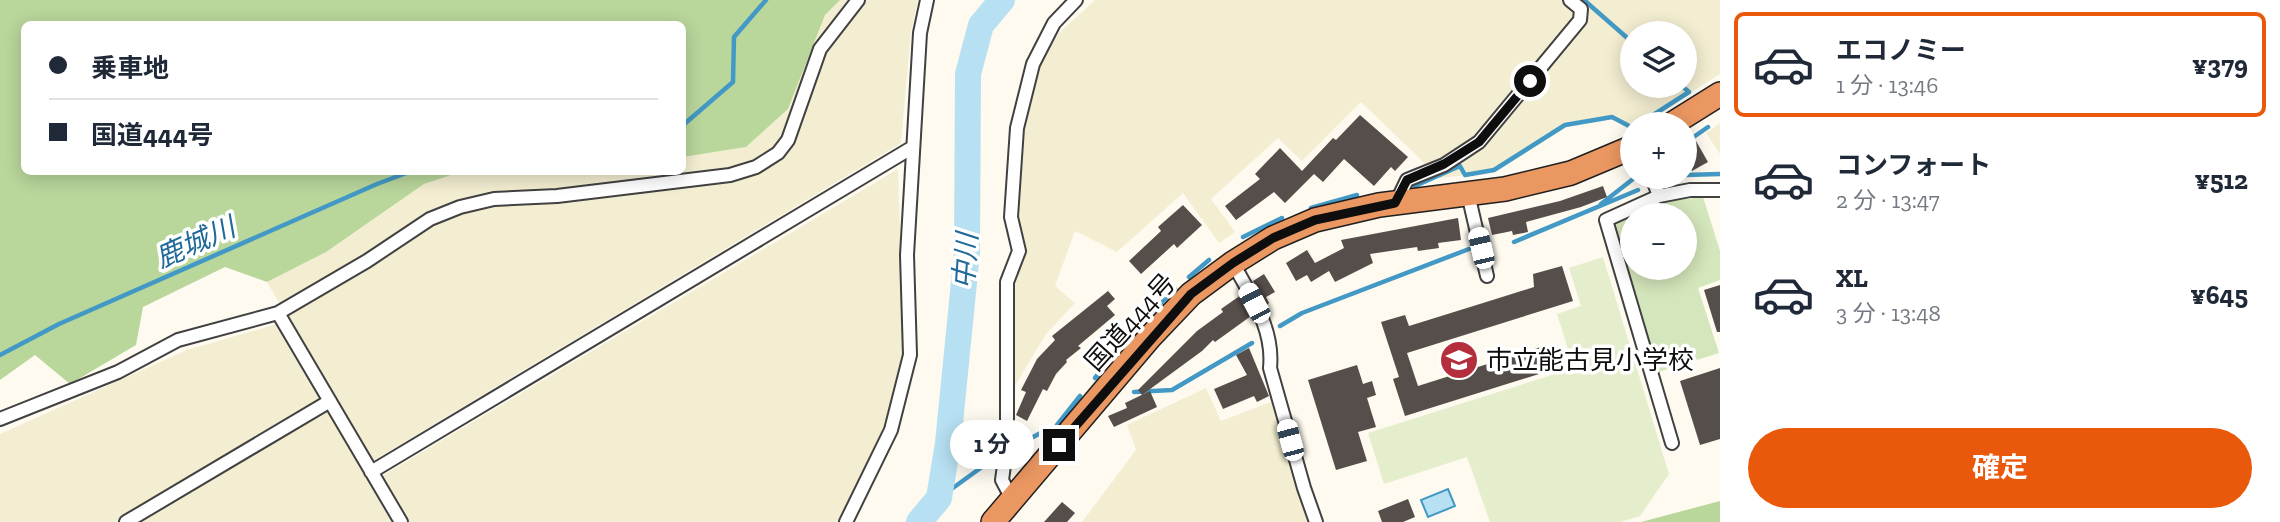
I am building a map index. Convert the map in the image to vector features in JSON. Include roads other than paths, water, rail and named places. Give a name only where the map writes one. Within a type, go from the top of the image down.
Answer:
[{"type":"highway","points":[[1691,112],[1720,93]]},
{"type":"highway","name":"国道444号","points":[[993,522],[1191,294],[1273,238],[1315,220],[1395,203],[1505,190],[1571,173],[1620,152]]},
{"type":"street","points":[[0,419],[118,372],[178,340],[278,313],[367,261],[430,219],[460,207],[494,199],[557,196],[730,175],[756,167],[778,153],[788,140],[820,49],[858,0]]},
{"type":"street","points":[[846,522],[891,430],[910,355],[907,255],[920,33],[927,0]]},
{"type":"street","points":[[1012,499],[1002,481],[1007,443],[1007,282],[1018,251],[1011,217],[1017,128],[1032,64],[1054,23],[1076,0]]},
{"type":"street","points":[[1395,203],[1407,180],[1444,164],[1479,142],[1580,20],[1581,9],[1570,0]]},
{"type":"street","points":[[371,472],[913,147]]},
{"type":"street","points":[[1656,189],[1659,196]]},
{"type":"street","points":[[1672,443],[1606,220],[1659,196],[1690,190],[1720,190]]},
{"type":"street","points":[[1468,194],[1487,276]]},
{"type":"street","points":[[1233,263],[1265,323],[1272,349],[1270,368],[1316,522]]},
{"type":"street","points":[[278,313],[401,522]]},
{"type":"street","points":[[126,522],[330,401]]},
{"type":"water","points":[[1448,489],[1455,506],[1428,517],[1421,500]]},
{"type":"waterway","name":"鹿城川","points":[[686,123],[733,82],[734,37],[766,0]]},
{"type":"waterway","name":"中川","points":[[919,522],[939,498],[948,443],[967,252],[968,74],[981,25],[1002,0]]},
{"type":"waterway","points":[[1584,0],[1620,32]]},
{"type":"waterway","points":[[1658,112],[1680,98]]},
{"type":"waterway","points":[[1415,186],[1460,166],[1465,175],[1494,170],[1565,125],[1612,117],[1620,121]]},
{"type":"waterway","points":[[1697,135],[1708,127]]},
{"type":"waterway","points":[[1697,175],[1720,174]]},
{"type":"waterway","name":"鹿城川","points":[[0,355],[59,324],[401,175]]},
{"type":"waterway","points":[[1601,204],[1620,189]]},
{"type":"waterway","points":[[1514,242],[1638,190]]},
{"type":"waterway","points":[[1311,208],[1357,195]]},
{"type":"waterway","points":[[1243,237],[1282,218]]},
{"type":"waterway","points":[[1280,326],[1302,313],[1469,249]]},
{"type":"waterway","points":[[1189,277],[1209,260]]},
{"type":"waterway","points":[[1135,329],[1175,289]]},
{"type":"waterway","points":[[1134,392],[1172,390],[1252,343]]},
{"type":"waterway","points":[[1095,378],[1119,348]]},
{"type":"waterway","points":[[1057,425],[1080,396]]},
{"type":"waterway","points":[[1013,448],[1046,430]]},
{"type":"waterway","points":[[939,498],[993,459]]},
{"type":"place","name":"市立能古見小学校","points":[[1459,360]]}]
